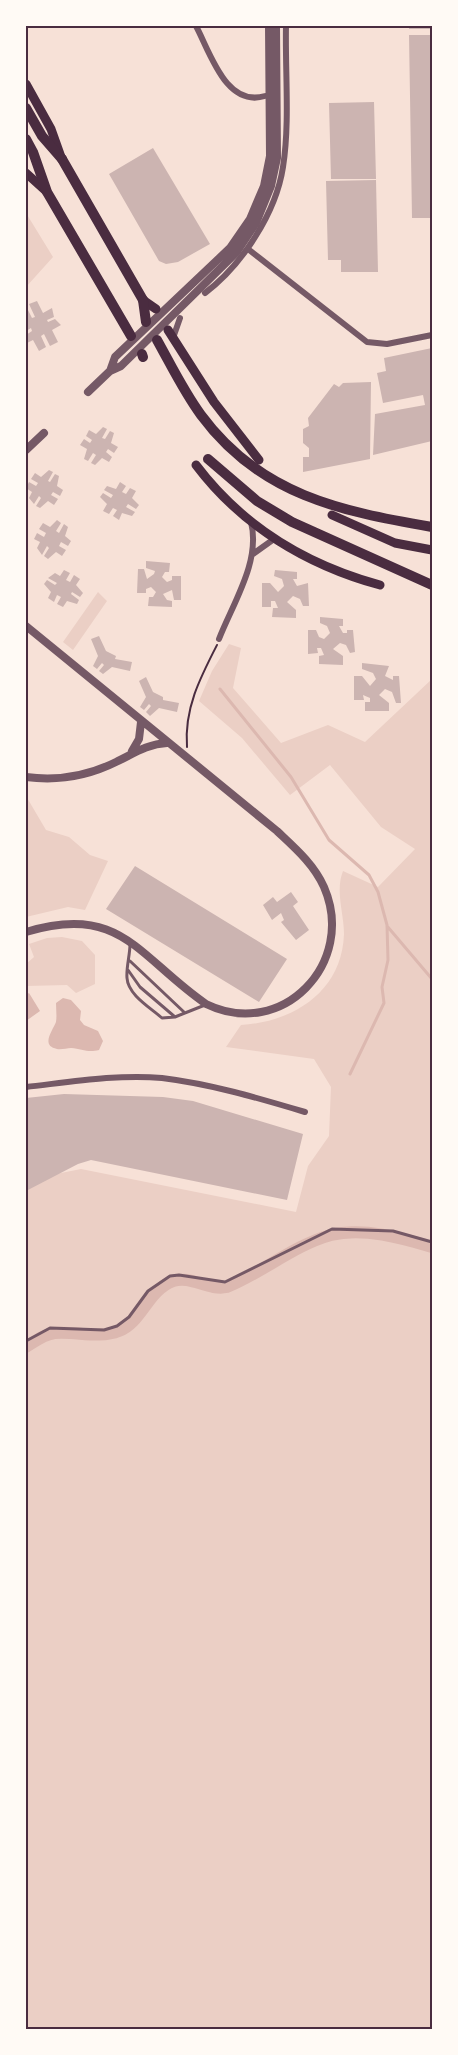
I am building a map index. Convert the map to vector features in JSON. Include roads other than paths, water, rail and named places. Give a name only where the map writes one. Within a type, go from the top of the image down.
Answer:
[{"type":"highway","points":[[26,108],[42,136],[62,159],[142,300],[146,322]]},
{"type":"highway","points":[[26,139],[48,192],[131,336]]},
{"type":"highway","points":[[157,340],[204,419],[240,456],[268,477],[301,495],[337,508],[432,526]]},
{"type":"highway","points":[[208,459],[257,501],[292,522],[432,585]]},
{"type":"main road","points":[[26,84],[51,129],[62,159]]},
{"type":"main road","points":[[26,173],[48,192]]},
{"type":"main road","points":[[142,300],[156,309]]},
{"type":"main road","points":[[170,334],[214,402],[259,460]]},
{"type":"main road","points":[[196,465],[228,503],[274,539],[329,568],[380,585]]},
{"type":"main road","points":[[332,515],[395,543],[432,550]]},
{"type":"street","points":[[196,26],[230,88],[247,98],[265,96]]},
{"type":"street","points":[[205,292],[239,261],[248,249],[280,182],[284,157],[283,86],[286,26]]},
{"type":"street","points":[[110,371],[115,357],[230,248],[250,219],[264,186],[270,156],[272,29]]},
{"type":"street","points":[[88,392],[110,371],[121,366],[236,254],[256,223],[271,186],[277,158],[272,29]]},
{"type":"street","points":[[248,249],[368,342],[387,344],[432,335]]},
{"type":"street","points":[[170,334],[180,318]]},
{"type":"street","points":[[26,450],[44,433]]},
{"type":"street","points":[[219,639],[253,554],[254,536],[251,522]]},
{"type":"street","points":[[253,554],[274,539]]},
{"type":"street","points":[[26,626],[277,831],[317,873],[325,888],[333,918],[330,947],[325,962],[312,982],[296,996],[262,1012],[235,1014],[206,1004],[131,941],[105,928],[72,922],[26,932]]},
{"type":"street","points":[[131,753],[139,740],[141,722]]},
{"type":"street","points":[[26,777],[60,778],[84,774],[118,761],[131,753],[167,742]]},
{"type":"street","points":[[26,1087],[91,1080],[160,1078],[216,1087],[305,1112]]},
{"type":"lane","points":[[131,941],[127,978],[134,994],[162,1018],[185,1014],[206,1004]]},
{"type":"lane","points":[[129,961],[185,1014]]},
{"type":"lane","points":[[128,969],[140,987],[175,1017]]},
{"type":"lane","points":[[26,1341],[50,1328],[104,1330],[117,1326],[129,1317],[148,1290],[170,1276],[179,1275],[225,1282],[332,1229],[393,1231],[432,1242]]},
{"type":"waterway","points":[[220,689],[291,777],[329,840],[369,875],[378,892],[387,925],[388,960],[382,987],[384,1003],[350,1074]]},
{"type":"waterway","points":[[387,926],[432,979]]},
{"type":"waterway","points":[[26,1347],[39,1338],[51,1334],[95,1335],[119,1331],[134,1321],[164,1285],[173,1281],[186,1280],[213,1287],[227,1287],[304,1245],[331,1235],[369,1233],[432,1247]]}]
